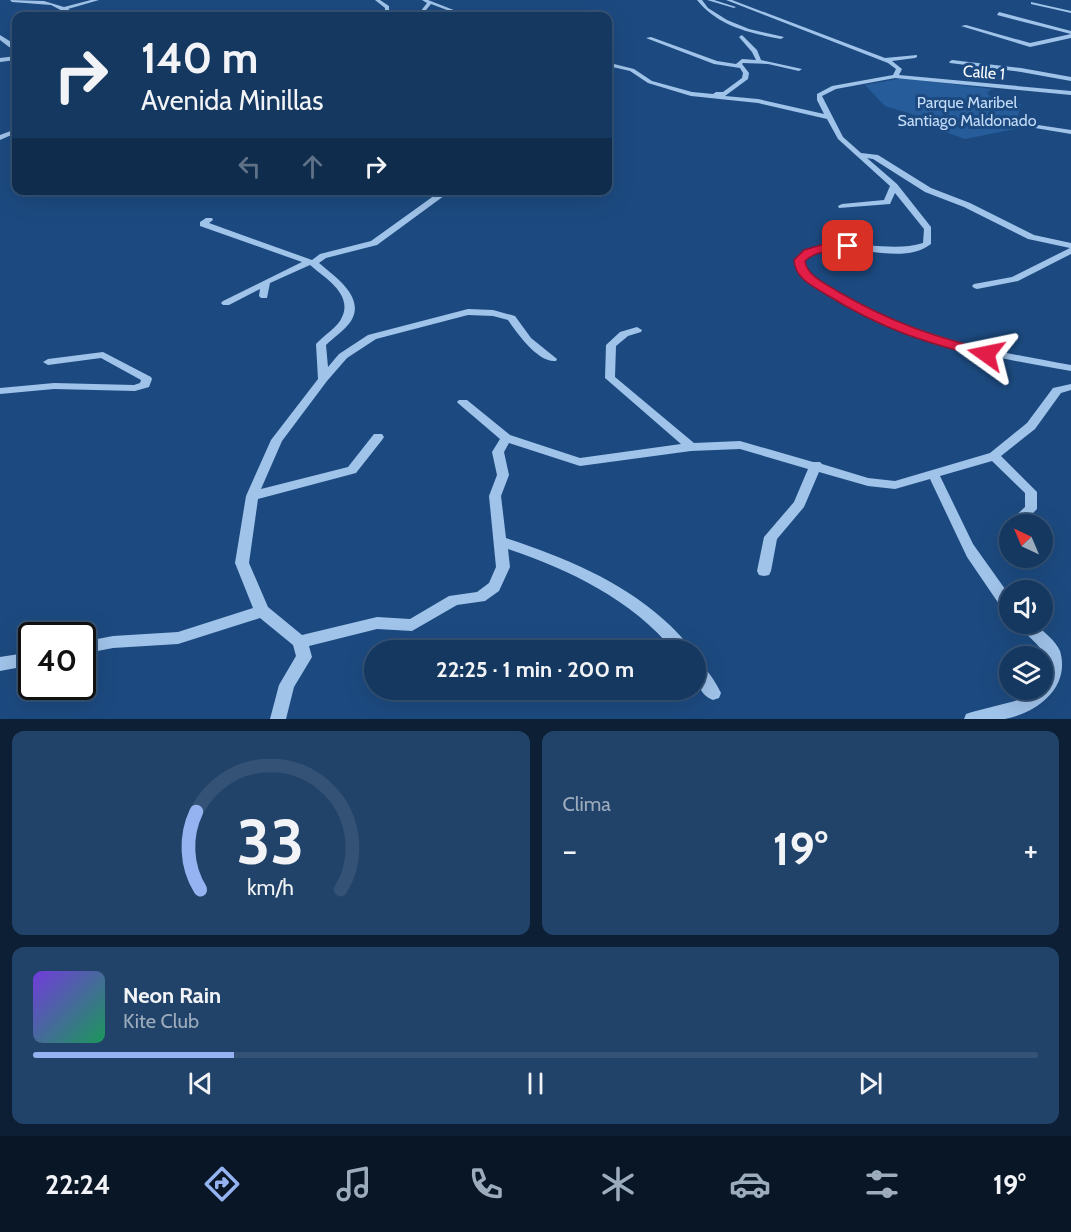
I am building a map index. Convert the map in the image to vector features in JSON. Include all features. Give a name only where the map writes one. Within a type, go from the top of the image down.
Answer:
[{"type":"street","points":[[66,8],[97,0]]},
{"type":"street","points":[[310,0],[327,0]]},
{"type":"street","points":[[377,0],[387,7],[387,12]]},
{"type":"street","points":[[699,0],[717,18],[751,32],[781,37]]},
{"type":"street","points":[[709,0],[755,11]]},
{"type":"street","points":[[728,0],[884,60],[899,69],[896,76]]},
{"type":"street","points":[[11,1],[55,3],[70,12]]},
{"type":"street","points":[[427,1],[456,12]]},
{"type":"street","points":[[1033,3],[1071,12]]},
{"type":"street","points":[[999,14],[1071,35]]},
{"type":"street","points":[[964,26],[1030,45],[1071,35]]},
{"type":"street","points":[[742,37],[755,51],[759,61]]},
{"type":"street","points":[[649,38],[716,63],[739,64],[747,60],[799,69]]},
{"type":"street","points":[[884,60],[915,56]]},
{"type":"street","points":[[952,62],[1021,70],[1071,79]]},
{"type":"street","points":[[692,94],[724,93],[745,79],[746,73],[739,64]]},
{"type":"street","points":[[612,65],[632,70],[650,82],[692,94],[758,101],[827,117],[840,138],[894,186],[928,229],[927,244],[898,251],[828,247],[808,252],[799,260],[800,269],[811,280],[872,317],[921,337],[969,351],[1071,368]]},
{"type":"street","name":"Calle 1","points":[[827,117],[819,95],[825,91],[896,76],[1071,93]]},
{"type":"street","points":[[1025,125],[1071,132]]},
{"type":"street","points":[[861,155],[875,158],[928,190],[967,205],[1031,237],[1071,246]]},
{"type":"street","points":[[842,206],[887,202],[894,186]]},
{"type":"street","points":[[226,303],[323,256],[374,243],[441,195]]},
{"type":"street","points":[[209,220],[203,224],[312,262],[343,289],[350,302],[347,319],[321,344],[323,379]]},
{"type":"street","points":[[977,286],[1015,279],[1071,251]]},
{"type":"street","points":[[264,296],[266,282]]},
{"type":"street","points":[[278,719],[287,685],[303,657],[300,642],[262,611],[242,563],[252,496],[277,440],[323,379],[343,356],[372,337],[468,312],[493,313],[512,318],[527,340],[552,359]]},
{"type":"street","points":[[637,330],[624,334],[611,345],[610,378],[691,447]]},
{"type":"street","points":[[0,391],[54,386],[135,388],[145,385],[147,379],[103,355],[48,362]]},
{"type":"street","points":[[463,402],[506,438],[580,462],[691,447],[740,445],[816,465],[868,482],[895,485],[994,456],[1031,426],[1057,390],[1071,387]]},
{"type":"street","points":[[252,496],[352,470],[378,437]]},
{"type":"street","points":[[300,642],[377,623],[412,625],[454,600],[480,597],[494,587],[503,567],[495,496],[503,475],[498,452],[506,438]]},
{"type":"street","points":[[994,456],[1031,492],[1031,508],[1025,514]]},
{"type":"street","points":[[765,571],[771,537],[799,504],[816,465]]},
{"type":"street","points":[[933,474],[959,523],[966,543],[999,593]]},
{"type":"street","points":[[500,541],[550,558],[602,583],[667,630],[675,640]]},
{"type":"street","points":[[96,645],[178,638],[262,611]]},
{"type":"street","points":[[972,719],[1030,706],[1055,688],[1060,671],[1054,653],[1035,634]]},
{"type":"street","points":[[0,664],[18,661]]},
{"type":"street","points":[[706,683],[713,693]]},
{"type":"green space","name":"Parque Maribel Santiago Maldonado","points":[[903,78],[992,89],[987,93],[993,99],[1021,104],[1015,129],[965,139],[926,125],[934,121],[885,106],[865,85]]},
{"type":"route","points":[[848,246],[828,247],[808,252],[799,260],[800,269],[811,280],[872,317],[921,337],[986,354]]}]
